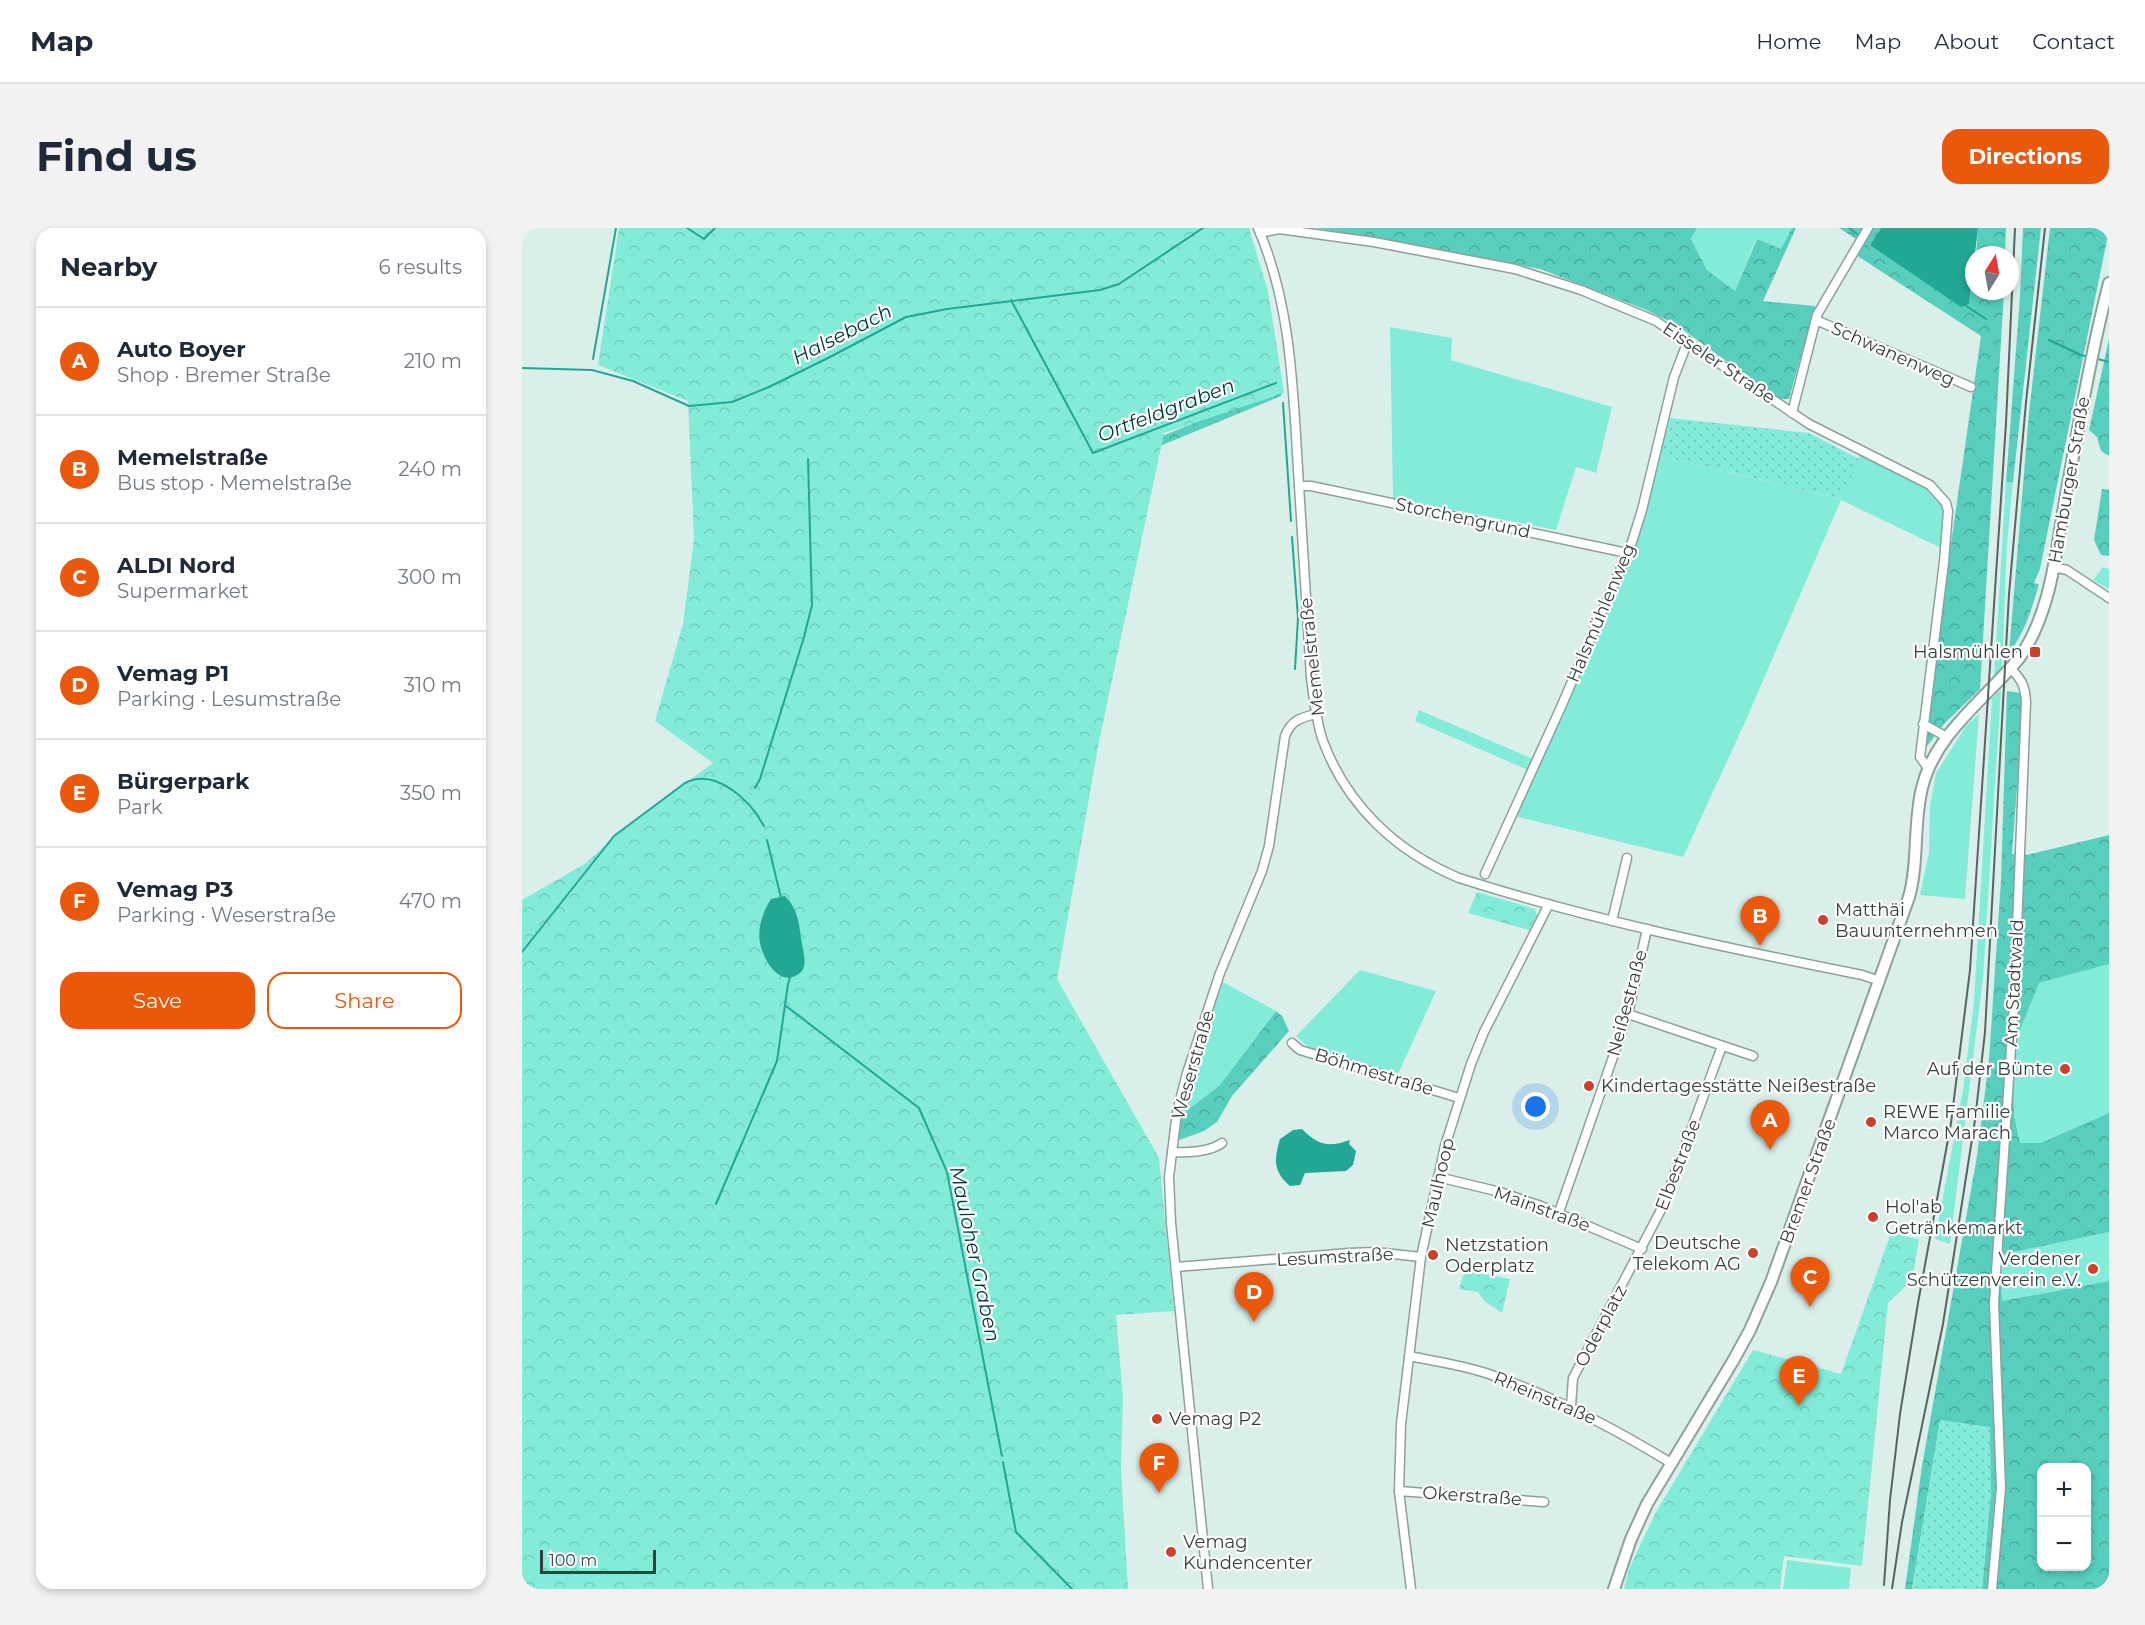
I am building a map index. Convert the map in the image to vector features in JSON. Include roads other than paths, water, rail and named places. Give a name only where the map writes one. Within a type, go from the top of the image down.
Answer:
[{"type":"main road","name":"Hamburger Straße","points":[[2011,669],[2029,645],[2039,623],[2053,567],[2093,351],[2103,328],[2109,284]]},
{"type":"main road","name":"Bremer Straße","points":[[1614,1589],[1631,1539],[1647,1504],[1733,1361],[1772,1282],[1913,882],[1920,799],[1928,768],[1947,737],[2011,669]]},
{"type":"street","name":"Eisseler Straße","points":[[1259,230],[1279,229],[1374,242],[1515,269],[1619,305],[1656,321],[1688,341],[1809,424],[1930,485],[1946,503],[1948,512],[1920,757],[1928,768]]},
{"type":"street","name":"Memelstraße","points":[[1259,230],[1278,290],[1288,337],[1311,678],[1316,714],[1327,749],[1348,790],[1367,815],[1398,844],[1437,868],[1459,878],[1612,921],[1862,975],[1880,981]]},
{"type":"street","points":[[1792,413],[1816,320],[1866,230]]},
{"type":"street","name":"Schwanenweg","points":[[1816,320],[1971,387]]},
{"type":"street","name":"Halsmühlenweg","points":[[1485,874],[1561,707],[1627,553],[1642,510],[1674,377],[1688,341]]},
{"type":"street","name":"Storchengrund","points":[[1299,486],[1311,486],[1627,553]]},
{"type":"street","points":[[2053,567],[2067,570],[2109,598]]},
{"type":"street","name":"Am Stadtwald","points":[[1992,1589],[2001,1488],[1994,1303],[2014,1003],[2026,702],[2022,679],[2011,669]]},
{"type":"street","name":"Weserstraße","points":[[1208,1589],[1176,1267],[1169,1177],[1172,1152],[1177,1112],[1187,1073],[1220,973],[1256,888],[1269,846],[1285,736],[1289,726],[1298,718],[1316,714]]},
{"type":"street","points":[[1923,724],[1947,737]]},
{"type":"street","points":[[1612,921],[1627,858]]},
{"type":"street","name":"Maulhoop","points":[[1411,1589],[1399,1491],[1401,1424],[1421,1257],[1438,1177],[1459,1098],[1484,1032],[1550,904]]},
{"type":"street","name":"Neißestraße","points":[[1559,1212],[1628,1014],[1647,929]]},
{"type":"street","points":[[1628,1014],[1754,1056]]},
{"type":"street","name":"Böhmestraße","points":[[1292,1043],[1300,1050],[1459,1098]]},
{"type":"street","name":"Elbestraße","points":[[1642,1250],[1668,1195],[1722,1046]]},
{"type":"street","points":[[1172,1152],[1216,1148],[1222,1143]]},
{"type":"street","name":"Mainstraße","points":[[1438,1177],[1500,1192],[1559,1212],[1642,1250]]},
{"type":"street","name":"Oderplatz","points":[[1571,1406],[1573,1378],[1642,1250]]},
{"type":"street","name":"Lesumstraße","points":[[1176,1267],[1349,1253],[1375,1252],[1421,1257]]},
{"type":"street","name":"Rheinstraße","points":[[1409,1356],[1484,1372],[1571,1406],[1671,1463]]},
{"type":"street","name":"Okerstraße","points":[[1399,1491],[1545,1502]]},
{"type":"waterway","points":[[593,359],[616,228]]},
{"type":"waterway","points":[[687,228],[704,239],[715,228]]},
{"type":"waterway","name":"Halsebach","points":[[522,368],[592,370],[633,381],[689,406],[732,402],[769,387],[906,317],[947,309],[1100,290],[1119,284],[1203,228]]},
{"type":"waterway","name":"Halsebach","points":[[1849,228],[1861,237]]},
{"type":"waterway","name":"Ortfeldgraben","points":[[1011,300],[1093,453],[1276,383]]},
{"type":"waterway","name":"Halsebach","points":[[1963,304],[1986,319]]},
{"type":"waterway","name":"Halsebach","points":[[2049,340],[2089,357]]},
{"type":"waterway","name":"Halsebach","points":[[2094,358],[2109,362]]},
{"type":"waterway","name":"Ortfeldgraben","points":[[1283,403],[1291,521]]},
{"type":"waterway","points":[[755,788],[760,779],[812,605],[808,459]]},
{"type":"waterway","name":"Ortfeldgraben","points":[[1292,537],[1298,618],[1295,669]]},
{"type":"waterway","name":"Mauloher Graben","points":[[522,952],[614,836],[685,783],[696,779],[708,779],[719,783],[741,797],[764,826]]},
{"type":"waterway","name":"Mauloher Graben","points":[[767,840],[781,898]]},
{"type":"waterway","points":[[716,1204],[777,1061],[791,975]]},
{"type":"waterway","name":"Mauloher Graben","points":[[786,1006],[919,1108],[947,1172],[1002,1456]]},
{"type":"waterway","name":"Mauloher Graben","points":[[1003,1462],[1016,1532],[1072,1589]]},
{"type":"railway","points":[[1884,1585],[1890,1500],[1900,1414],[1951,1123],[1970,970],[2006,423],[2015,228]]},
{"type":"railway","points":[[1892,1589],[1902,1522],[1943,1324],[1975,1120],[1985,1032],[2009,594],[2026,402],[2045,228]]},
{"type":"place","name":"Halsmühlen","points":[[2035,652]]},
{"type":"place","name":"Matthäi Bauunternehmen","points":[[1823,920]]},
{"type":"place","name":"Memelstraße","points":[[1760,946]]},
{"type":"place","name":"Auf der Bünte","points":[[2065,1069]]},
{"type":"place","name":"Kindertagesstätte Neißestraße","points":[[1589,1086]]},
{"type":"place","name":"REWE Familie Marco Marach","points":[[1871,1122]]},
{"type":"place","name":"Auto Boyer","points":[[1770,1150]]},
{"type":"place","name":"Hol'ab Getränkemarkt","points":[[1873,1217]]},
{"type":"place","name":"Deutsche Telekom AG","points":[[1753,1253]]},
{"type":"place","name":"Netzstation Oderplatz","points":[[1433,1255]]},
{"type":"place","name":"Verdener Schützenverein e.V.","points":[[2093,1269]]},
{"type":"place","name":"ALDI Nord","points":[[1810,1307]]},
{"type":"place","name":"Vemag P1","points":[[1254,1322]]},
{"type":"place","name":"Bürgerpark","points":[[1799,1406]]},
{"type":"place","name":"Vemag P2","points":[[1157,1419]]},
{"type":"place","name":"Vemag P3","points":[[1159,1493]]},
{"type":"place","name":"Vemag Kundencenter","points":[[1171,1552]]}]
